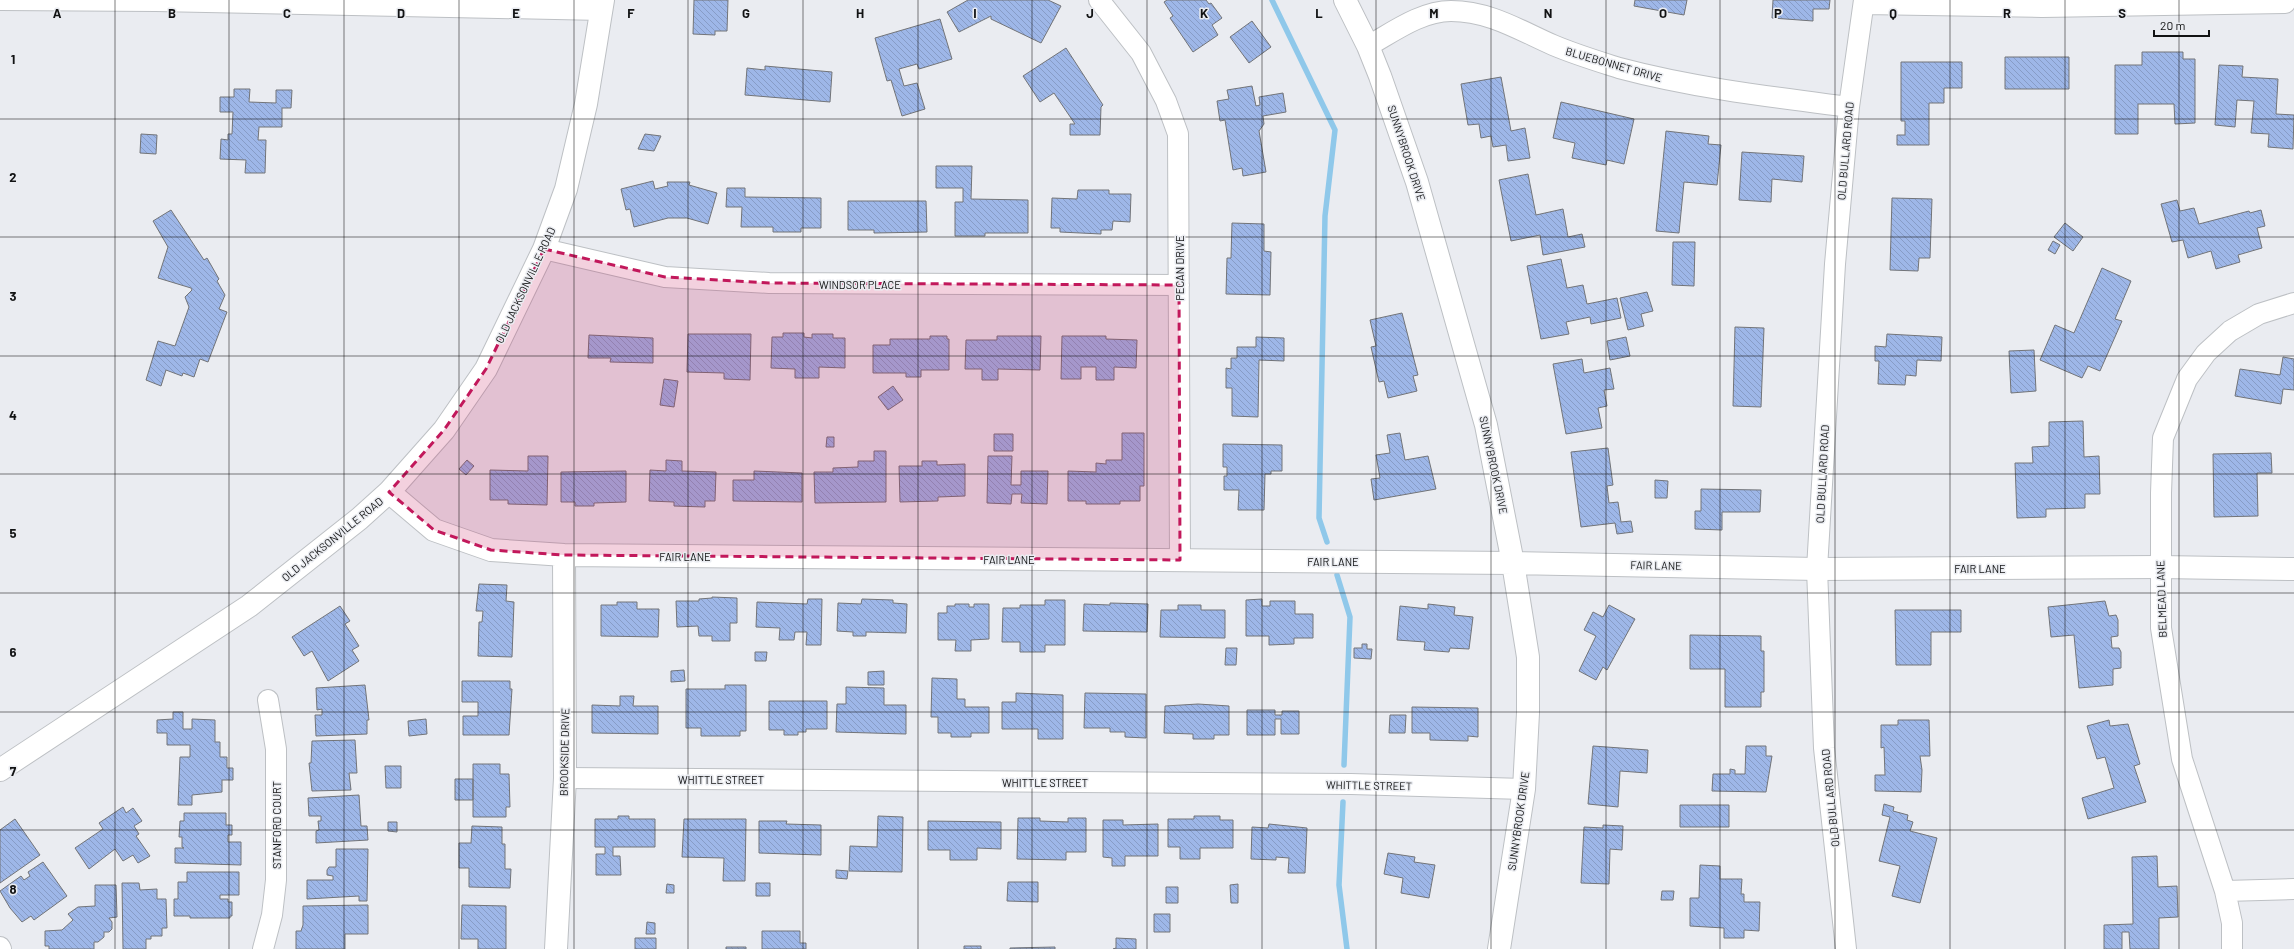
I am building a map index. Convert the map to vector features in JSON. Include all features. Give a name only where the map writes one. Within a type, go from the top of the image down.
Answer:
[{"type":"street","points":[[0,0],[156,0],[603,5]]},
{"type":"street","name":"PECAN DRIVE","points":[[1098,0],[1141,53],[1166,101],[1178,134],[1180,560]]},
{"type":"street","name":"SUNNYBROOK DRIVE","points":[[1345,0],[1368,46],[1406,148],[1476,386],[1486,425],[1513,563],[1528,657],[1528,713],[1524,789],[1499,949]]},
{"type":"street","points":[[1864,2],[2042,7],[2285,3]]},
{"type":"street","name":"OLD BULLARD ROAD","points":[[1846,949],[1824,748],[1817,569],[1834,279],[1849,107],[1864,2]]},
{"type":"street","name":"OLD JACKSONVILLE ROAD","points":[[0,770],[249,606],[359,519],[388,492],[444,430],[486,369],[544,250],[568,182],[586,104],[603,5]]},
{"type":"street","name":"BLUEBONNET DRIVE","points":[[1368,46],[1409,23],[1435,13],[1450,11],[1478,13],[1500,20],[1569,52],[1626,69],[1697,86],[1849,107]]},
{"type":"street","name":"WINDSOR PLACE","points":[[544,250],[664,277],[762,283],[1179,285]]},
{"type":"street","name":"BELMEAD LANE","points":[[2232,949],[2232,923],[2225,891],[2182,759],[2161,628],[2160,566],[2163,438],[2187,379],[2206,353],[2230,331],[2258,314],[2294,303]]},
{"type":"street","name":"FAIR LANE","points":[[388,492],[434,530],[491,550],[564,555],[1513,563],[1817,569],[2160,566],[2294,569]]},
{"type":"street","name":"BROOKSIDE DRIVE","points":[[556,949],[565,778],[564,555]]},
{"type":"street","name":"STANFORD COURT","points":[[263,949],[272,915],[276,880],[276,749],[268,700]]},
{"type":"street","name":"WHITTLE STREET","points":[[565,778],[1351,784],[1524,789]]},
{"type":"street","points":[[2225,891],[2294,889]]},
{"type":"highlighted area","points":[[544,249],[665,277],[769,283],[1179,285],[1180,560],[564,555],[491,550],[434,530],[389,492],[444,430],[486,369]]},
{"type":"building","points":[[694,0],[728,0],[727,31],[715,31],[715,35],[693,34]]},
{"type":"building","points":[[968,0],[1048,0],[1061,6],[1041,43],[991,19],[991,16],[959,32],[947,12]]},
{"type":"building","points":[[1167,0],[1206,0],[1209,4],[1211,3],[1222,18],[1212,25],[1218,35],[1193,52],[1170,18],[1173,16],[1164,2]]},
{"type":"building","points":[[1635,0],[1687,0],[1684,15],[1634,6]]},
{"type":"building","points":[[1773,0],[1830,0],[1829,9],[1813,9],[1813,21],[1772,18]]},
{"type":"building","points":[[940,19],[952,59],[919,69],[917,64],[899,69],[904,86],[917,83],[925,109],[902,116],[891,80],[887,81],[875,38]]},
{"type":"building","points":[[1252,21],[1271,47],[1249,63],[1230,37]]},
{"type":"building","points":[[1066,48],[1103,105],[1101,107],[1100,135],[1070,135],[1070,124],[1075,124],[1054,93],[1040,102],[1023,76]]},
{"type":"building","points":[[2142,52],[2183,52],[2183,59],[2195,59],[2195,123],[2175,124],[2174,104],[2138,104],[2138,134],[2115,134],[2115,65],[2142,65]]},
{"type":"building","points":[[2005,57],[2069,57],[2069,89],[2005,89]]},
{"type":"building","points":[[1901,62],[1962,62],[1962,88],[1944,88],[1944,103],[1929,103],[1929,145],[1897,145],[1897,135],[1905,135],[1905,121],[1901,121]]},
{"type":"building","points":[[2219,65],[2243,66],[2242,77],[2278,79],[2276,114],[2294,115],[2293,149],[2268,147],[2269,134],[2251,133],[2254,101],[2237,100],[2235,127],[2215,125]]},
{"type":"building","points":[[765,66],[832,72],[830,102],[745,95],[747,68],[765,70]]},
{"type":"building","points":[[1501,77],[1511,131],[1525,128],[1530,158],[1508,161],[1506,145],[1493,147],[1491,136],[1481,138],[1479,124],[1468,125],[1461,84]]},
{"type":"building","points":[[1252,86],[1256,106],[1260,105],[1259,97],[1283,93],[1286,112],[1263,116],[1264,124],[1259,131],[1266,172],[1243,176],[1242,168],[1233,170],[1225,120],[1220,121],[1217,101],[1229,99],[1227,90]]},
{"type":"building","points":[[234,89],[250,89],[249,102],[276,103],[276,90],[292,90],[291,108],[282,108],[282,127],[259,127],[258,140],[266,140],[265,173],[245,173],[246,160],[220,159],[221,139],[228,140],[228,134],[232,134],[233,112],[220,112],[220,97],[234,97]]},
{"type":"building","points":[[1561,102],[1634,119],[1624,164],[1607,160],[1606,165],[1572,158],[1575,143],[1553,138]]},
{"type":"building","points":[[1666,131],[1709,136],[1708,144],[1721,145],[1717,185],[1684,182],[1679,233],[1656,231]]},
{"type":"building","points":[[141,134],[157,135],[156,154],[140,153]]},
{"type":"building","points":[[645,134],[661,136],[654,151],[638,149]]},
{"type":"building","points":[[1742,152],[1804,156],[1802,182],[1772,179],[1771,202],[1739,200]]},
{"type":"building","points":[[936,166],[972,166],[971,199],[1028,200],[1028,233],[985,233],[985,236],[955,236],[955,202],[963,202],[963,188],[936,188]]},
{"type":"building","points":[[1528,174],[1536,215],[1563,209],[1568,237],[1582,234],[1585,247],[1543,255],[1540,235],[1511,241],[1499,180]]},
{"type":"building","points":[[653,181],[655,189],[668,186],[667,182],[690,182],[689,185],[717,193],[708,224],[687,218],[668,218],[634,227],[630,209],[626,210],[621,189]]},
{"type":"building","points":[[727,188],[745,188],[745,197],[821,198],[821,228],[801,228],[801,232],[773,232],[773,227],[741,227],[742,207],[726,207]]},
{"type":"building","points":[[1078,190],[1109,190],[1109,194],[1131,194],[1130,222],[1113,221],[1112,230],[1101,230],[1101,234],[1060,232],[1060,228],[1051,228],[1052,198],[1077,199]]},
{"type":"building","points":[[1892,198],[1932,199],[1930,258],[1919,258],[1918,271],[1890,270]]},
{"type":"building","points":[[2177,200],[2180,211],[2194,208],[2199,224],[2249,211],[2250,213],[2261,210],[2265,226],[2257,228],[2262,248],[2238,255],[2240,262],[2216,269],[2211,251],[2188,258],[2183,240],[2172,242],[2161,204]]},
{"type":"building","points":[[848,201],[926,201],[927,232],[874,233],[874,230],[848,230]]},
{"type":"building","points":[[171,210],[204,260],[207,258],[219,279],[217,281],[225,295],[219,309],[227,312],[208,362],[200,359],[194,377],[183,373],[182,376],[166,370],[161,386],[146,380],[158,341],[175,346],[189,307],[185,297],[192,290],[191,288],[158,278],[168,247],[153,221]]},
{"type":"building","points":[[1232,223],[1264,224],[1264,251],[1271,252],[1270,295],[1226,294],[1227,258],[1231,258]]},
{"type":"building","points":[[2065,223],[2083,237],[2073,251],[2054,237]]},
{"type":"building","points":[[2053,241],[2060,245],[2055,254],[2048,250]]},
{"type":"building","points":[[1673,242],[1695,242],[1694,286],[1672,285]]},
{"type":"building","points":[[1561,259],[1567,288],[1583,285],[1587,304],[1617,298],[1621,318],[1591,324],[1590,317],[1566,322],[1569,334],[1541,339],[1527,266]]},
{"type":"building","points":[[2102,268],[2131,281],[2115,319],[2122,321],[2100,371],[2088,366],[2082,378],[2040,360],[2055,325],[2074,333]]},
{"type":"building","points":[[1647,292],[1653,311],[1641,314],[1644,326],[1628,330],[1620,298]]},
{"type":"building","points":[[1402,313],[1418,375],[1413,376],[1417,391],[1388,398],[1384,381],[1379,382],[1371,347],[1376,346],[1370,320]]},
{"type":"building","points":[[1735,327],[1764,328],[1761,407],[1733,406]]},
{"type":"building","points":[[783,333],[804,333],[804,337],[812,338],[812,334],[833,334],[833,338],[845,338],[845,368],[819,367],[819,378],[795,378],[795,369],[771,368],[772,337],[783,337]]},
{"type":"building","points":[[688,334],[751,334],[750,380],[724,379],[724,373],[687,372]]},
{"type":"building","points":[[1887,334],[1942,337],[1941,361],[1917,360],[1916,376],[1906,375],[1905,385],[1878,384],[1879,361],[1875,361],[1875,346],[1886,347]]},
{"type":"building","points":[[589,335],[653,338],[653,363],[610,362],[611,358],[588,358]]},
{"type":"building","points":[[930,336],[947,336],[947,339],[949,339],[949,370],[921,370],[921,377],[906,377],[906,373],[873,373],[873,345],[890,345],[890,339],[930,339]]},
{"type":"building","points":[[997,336],[1041,336],[1040,370],[998,369],[998,380],[982,380],[982,369],[965,369],[966,340],[997,340]]},
{"type":"building","points":[[1062,336],[1106,336],[1106,339],[1137,340],[1136,368],[1114,367],[1114,380],[1096,380],[1096,367],[1081,367],[1081,379],[1061,379]]},
{"type":"building","points":[[1256,337],[1284,338],[1284,361],[1259,360],[1258,417],[1232,416],[1232,388],[1226,388],[1226,368],[1231,369],[1231,358],[1237,358],[1237,347],[1256,347]]},
{"type":"building","points":[[1626,337],[1630,356],[1610,360],[1607,341]]},
{"type":"building","points":[[2034,350],[2036,391],[2011,393],[2009,351]]},
{"type":"building","points":[[2283,357],[2294,359],[2294,390],[2283,389],[2281,404],[2235,396],[2240,369],[2280,375]]},
{"type":"building","points":[[1582,359],[1584,373],[1610,368],[1614,389],[1604,390],[1607,406],[1598,408],[1602,428],[1566,434],[1553,364]]},
{"type":"building","points":[[664,379],[678,381],[674,407],[660,405]]},
{"type":"building","points":[[893,386],[903,400],[888,410],[878,397]]},
{"type":"building","points":[[2083,421],[2084,457],[2099,456],[2100,494],[2085,494],[2085,508],[2046,509],[2046,517],[2017,518],[2015,463],[2033,463],[2032,447],[2049,446],[2049,422]]},
{"type":"building","points":[[1122,433],[1144,433],[1144,486],[1140,486],[1140,501],[1120,501],[1120,504],[1086,504],[1086,501],[1068,501],[1068,471],[1096,472],[1096,463],[1106,464],[1106,460],[1122,460]]},
{"type":"building","points":[[1400,433],[1405,460],[1428,456],[1436,489],[1374,500],[1371,479],[1380,478],[1376,455],[1390,453],[1387,435]]},
{"type":"building","points":[[994,434],[1013,434],[1013,451],[994,451]]},
{"type":"building","points":[[827,437],[834,437],[834,447],[826,447]]},
{"type":"building","points":[[1223,444],[1282,445],[1282,471],[1271,471],[1271,474],[1265,474],[1264,510],[1238,510],[1239,490],[1224,490],[1224,476],[1227,476],[1227,467],[1223,467]]},
{"type":"building","points":[[1608,448],[1613,485],[1607,486],[1609,503],[1618,502],[1621,522],[1631,521],[1633,532],[1617,534],[1615,523],[1581,527],[1571,452]]},
{"type":"building","points":[[874,451],[886,451],[886,502],[815,503],[814,472],[833,472],[833,468],[858,467],[858,461],[874,461]]},
{"type":"building","points":[[2271,453],[2272,473],[2257,473],[2258,516],[2214,517],[2213,454]]},
{"type":"building","points":[[528,456],[548,456],[547,505],[508,504],[508,500],[490,500],[490,470],[528,471]]},
{"type":"building","points":[[988,456],[1012,456],[1011,485],[1021,485],[1021,471],[1048,471],[1047,504],[1021,503],[1022,494],[1012,494],[1011,504],[987,503]]},
{"type":"building","points":[[467,460],[474,466],[466,475],[459,469]]},
{"type":"building","points":[[666,460],[682,461],[682,471],[716,472],[715,501],[705,501],[705,507],[674,506],[674,502],[649,501],[650,470],[666,471]]},
{"type":"building","points":[[922,461],[937,461],[937,465],[965,464],[965,496],[938,497],[938,501],[900,502],[899,466],[922,466]]},
{"type":"building","points":[[626,471],[626,502],[594,503],[594,506],[575,506],[575,502],[561,502],[561,472]]},
{"type":"building","points":[[754,471],[802,473],[802,502],[733,501],[733,480],[754,480]]},
{"type":"building","points":[[1655,480],[1668,481],[1667,498],[1655,498]]},
{"type":"building","points":[[1701,489],[1761,490],[1760,512],[1722,512],[1722,530],[1695,529],[1695,511],[1701,511]]},
{"type":"building","points":[[479,584],[507,585],[506,601],[514,602],[512,657],[478,656],[479,622],[482,622],[483,611],[476,611]]},
{"type":"building","points":[[712,597],[737,598],[737,623],[730,623],[730,641],[712,641],[712,636],[699,636],[698,626],[677,627],[676,601],[699,601],[699,599]]},
{"type":"building","points":[[808,599],[822,599],[821,645],[806,645],[807,632],[795,632],[794,640],[779,640],[780,628],[756,627],[757,602],[807,604]]},
{"type":"building","points":[[862,599],[893,600],[893,603],[907,604],[906,633],[866,632],[866,636],[853,636],[853,632],[837,631],[838,603],[861,604]]},
{"type":"building","points":[[1262,599],[1262,606],[1270,606],[1270,601],[1295,601],[1295,614],[1313,614],[1313,638],[1294,638],[1294,644],[1269,645],[1269,636],[1246,636],[1246,600]]},
{"type":"building","points":[[1045,600],[1065,600],[1065,645],[1045,645],[1045,652],[1020,652],[1020,642],[1002,642],[1003,608],[1020,608],[1020,605],[1045,605]]},
{"type":"building","points":[[2105,601],[2109,616],[2116,615],[2118,620],[2118,636],[2111,637],[2112,648],[2119,648],[2121,652],[2121,668],[2113,669],[2113,685],[2079,688],[2074,635],[2051,637],[2048,607]]},
{"type":"building","points":[[617,602],[637,602],[637,609],[659,609],[658,637],[601,636],[601,605],[617,605]]},
{"type":"building","points":[[1110,603],[1148,604],[1147,632],[1083,631],[1084,604],[1110,605]]},
{"type":"building","points":[[955,604],[969,604],[969,607],[974,607],[974,604],[989,604],[989,639],[971,640],[971,651],[955,651],[956,640],[938,640],[938,613],[947,613],[947,606],[955,606]]},
{"type":"building","points":[[1428,604],[1455,607],[1454,615],[1473,617],[1469,649],[1450,648],[1449,652],[1424,650],[1425,642],[1397,640],[1400,606],[1428,609]]},
{"type":"building","points":[[1178,605],[1201,605],[1201,610],[1225,610],[1225,638],[1160,637],[1161,610],[1178,610]]},
{"type":"building","points":[[1609,605],[1635,619],[1607,670],[1603,667],[1596,680],[1579,671],[1596,636],[1584,630],[1593,612],[1603,617]]},
{"type":"building","points":[[340,606],[350,621],[345,624],[359,646],[352,650],[359,661],[328,681],[312,651],[304,656],[292,637]]},
{"type":"building","points":[[1895,610],[1961,610],[1961,632],[1931,632],[1931,665],[1896,665]]},
{"type":"building","points":[[1690,635],[1761,636],[1761,651],[1764,651],[1764,692],[1761,692],[1761,707],[1725,707],[1725,669],[1690,669]]},
{"type":"building","points":[[1362,644],[1367,644],[1367,649],[1372,649],[1371,659],[1354,658],[1354,648],[1362,648]]},
{"type":"building","points":[[1226,648],[1237,648],[1236,665],[1225,665]]},
{"type":"building","points":[[755,652],[767,652],[766,661],[755,661]]},
{"type":"building","points":[[684,670],[685,681],[671,682],[671,671]]},
{"type":"building","points":[[884,671],[884,685],[868,685],[868,672]]},
{"type":"building","points":[[932,678],[957,679],[957,699],[965,699],[965,707],[989,707],[989,733],[971,733],[971,737],[951,737],[951,733],[938,733],[938,717],[931,717]]},
{"type":"building","points":[[462,681],[510,681],[510,689],[512,689],[509,735],[463,735],[463,716],[478,716],[478,702],[462,702]]},
{"type":"building","points":[[365,685],[369,720],[367,720],[367,734],[316,736],[315,715],[322,715],[322,709],[317,710],[316,688]]},
{"type":"building","points":[[725,685],[746,685],[746,731],[740,731],[740,736],[701,736],[701,728],[686,728],[686,689],[725,689]]},
{"type":"building","points":[[846,687],[884,688],[884,705],[906,705],[906,734],[836,732],[837,704],[846,704]]},
{"type":"building","points":[[1016,693],[1063,695],[1063,739],[1038,739],[1038,729],[1002,729],[1002,702],[1016,702]]},
{"type":"building","points":[[1085,693],[1146,694],[1146,738],[1125,737],[1125,732],[1110,732],[1110,728],[1084,728]]},
{"type":"building","points":[[620,696],[634,696],[633,706],[658,706],[658,734],[592,733],[592,705],[620,706]]},
{"type":"building","points":[[769,701],[827,701],[827,729],[806,729],[806,732],[798,732],[798,735],[784,735],[784,730],[769,730]]},
{"type":"building","points":[[1198,704],[1229,706],[1229,735],[1214,735],[1214,739],[1193,739],[1193,734],[1164,733],[1165,706]]},
{"type":"building","points":[[1412,707],[1478,708],[1478,737],[1468,736],[1468,741],[1430,740],[1430,733],[1412,733]]},
{"type":"building","points":[[1247,710],[1275,710],[1275,715],[1282,715],[1282,711],[1299,711],[1299,734],[1281,734],[1281,719],[1275,719],[1275,735],[1247,735]]},
{"type":"building","points":[[173,712],[183,712],[183,729],[192,729],[192,719],[215,720],[215,742],[220,742],[220,757],[227,757],[227,768],[233,768],[233,780],[222,780],[222,792],[192,795],[192,805],[178,805],[180,757],[190,757],[190,745],[167,745],[167,733],[157,733],[157,720],[173,719]]},
{"type":"building","points":[[1390,715],[1406,715],[1405,733],[1389,733]]},
{"type":"building","points":[[426,719],[427,734],[409,736],[408,721]]},
{"type":"building","points":[[1898,720],[1929,720],[1930,756],[1920,756],[1922,770],[1921,792],[1875,791],[1875,775],[1885,775],[1884,747],[1881,748],[1881,725],[1898,725]]},
{"type":"building","points":[[2109,720],[2110,726],[2128,724],[2140,764],[2134,766],[2146,802],[2088,819],[2082,798],[2114,788],[2105,757],[2097,759],[2087,726]]},
{"type":"building","points":[[355,740],[357,773],[349,773],[351,790],[312,791],[309,763],[311,763],[312,741]]},
{"type":"building","points":[[1593,746],[1648,750],[1647,773],[1620,771],[1618,807],[1588,804]]},
{"type":"building","points":[[1746,746],[1766,746],[1766,756],[1772,756],[1766,792],[1712,791],[1713,774],[1730,774],[1730,769],[1735,770],[1735,774],[1745,774]]},
{"type":"building","points":[[473,764],[500,764],[500,774],[509,774],[510,807],[506,807],[506,817],[473,817]]},
{"type":"building","points":[[385,766],[401,766],[401,788],[386,788]]},
{"type":"building","points":[[455,779],[473,779],[473,800],[455,800]]},
{"type":"building","points":[[359,795],[361,826],[367,826],[368,840],[316,843],[316,831],[319,830],[318,821],[321,821],[321,816],[309,816],[308,798]]},
{"type":"building","points":[[1884,804],[1894,807],[1893,811],[1908,815],[1907,820],[1913,822],[1910,831],[1937,838],[1920,903],[1892,896],[1900,866],[1879,861],[1890,817],[1882,815]]},
{"type":"building","points":[[1680,805],[1729,805],[1729,827],[1680,827]]},
{"type":"building","points":[[123,807],[126,813],[133,808],[142,821],[134,826],[139,834],[136,836],[150,856],[138,863],[133,855],[123,861],[115,849],[89,869],[75,848],[103,829],[99,823]]},
{"type":"building","points":[[184,813],[226,813],[226,825],[232,825],[232,835],[228,835],[228,842],[241,842],[241,865],[175,863],[175,848],[184,848],[182,847],[182,837],[179,837],[180,821],[184,821]]},
{"type":"building","points":[[618,816],[629,816],[629,819],[655,819],[655,847],[613,847],[613,856],[620,856],[621,875],[596,875],[596,854],[605,854],[605,847],[595,847],[595,819],[618,819]]},
{"type":"building","points":[[878,816],[903,817],[902,872],[849,871],[850,846],[877,847]]},
{"type":"building","points":[[1194,816],[1220,816],[1220,820],[1233,820],[1233,848],[1200,848],[1200,859],[1180,859],[1180,847],[1168,847],[1168,819],[1194,819]]},
{"type":"building","points":[[1018,818],[1040,818],[1040,821],[1068,822],[1068,818],[1086,818],[1086,852],[1066,852],[1066,860],[1017,859]]},
{"type":"building","points":[[15,819],[40,855],[0,883],[0,830]]},
{"type":"building","points":[[684,819],[746,819],[745,881],[723,881],[724,858],[682,857]]},
{"type":"building","points":[[1103,820],[1123,820],[1123,825],[1158,824],[1158,856],[1125,856],[1125,866],[1112,866],[1112,858],[1103,857]]},
{"type":"building","points":[[759,821],[787,821],[786,824],[821,825],[821,855],[759,853]]},
{"type":"building","points":[[928,821],[1001,822],[1001,849],[977,848],[977,860],[950,860],[950,850],[928,850]]},
{"type":"building","points":[[388,822],[397,822],[397,832],[388,831]]},
{"type":"building","points":[[1269,824],[1307,828],[1305,873],[1288,873],[1289,858],[1276,857],[1276,860],[1251,859],[1252,827],[1268,828]]},
{"type":"building","points":[[1603,825],[1623,826],[1622,850],[1610,849],[1609,884],[1581,883],[1584,827],[1603,828]]},
{"type":"building","points":[[472,826],[502,827],[502,844],[505,844],[505,869],[511,869],[510,888],[469,887],[469,868],[459,868],[459,843],[471,843]]},
{"type":"building","points":[[336,849],[368,849],[367,901],[359,901],[359,896],[307,899],[307,880],[333,880],[333,876],[327,875],[327,870],[329,867],[336,867]]},
{"type":"building","points":[[1388,853],[1415,857],[1414,862],[1435,865],[1429,898],[1401,893],[1403,878],[1384,874]]},
{"type":"building","points":[[2157,856],[2158,887],[2177,886],[2178,917],[2159,918],[2159,949],[2130,949],[2129,932],[2122,932],[2122,949],[2104,949],[2104,925],[2133,924],[2132,857]]},
{"type":"building","points":[[43,862],[67,896],[34,920],[31,916],[22,922],[10,908],[0,891],[21,876],[24,880],[30,876],[28,872]]},
{"type":"building","points":[[1700,865],[1720,866],[1720,879],[1742,879],[1741,894],[1744,894],[1744,902],[1760,902],[1759,931],[1744,930],[1744,938],[1724,938],[1724,928],[1690,926],[1690,898],[1699,898]]},
{"type":"building","points":[[836,870],[848,871],[847,879],[836,878]]},
{"type":"building","points":[[187,872],[239,872],[239,895],[220,895],[220,899],[228,899],[228,902],[232,902],[232,916],[230,916],[230,918],[190,918],[190,916],[174,916],[174,899],[178,899],[178,882],[187,882]]},
{"type":"building","points":[[1008,882],[1038,882],[1038,902],[1007,901]]},
{"type":"building","points":[[122,883],[139,883],[140,890],[157,889],[157,899],[166,899],[167,928],[162,928],[162,936],[151,936],[151,939],[146,939],[146,949],[123,949]]},
{"type":"building","points":[[756,883],[770,883],[770,896],[756,896]]},
{"type":"building","points":[[667,884],[674,885],[674,893],[666,893]]},
{"type":"building","points":[[1238,884],[1238,903],[1231,903],[1230,885]]},
{"type":"building","points":[[95,885],[116,885],[117,917],[109,918],[112,922],[112,929],[109,932],[104,932],[104,937],[98,942],[94,942],[94,949],[49,949],[49,946],[45,946],[45,931],[62,930],[73,920],[68,914],[78,907],[95,906]]},
{"type":"building","points":[[1166,887],[1178,887],[1178,903],[1166,903]]},
{"type":"building","points":[[1662,891],[1674,891],[1673,900],[1661,900]]},
{"type":"building","points":[[368,905],[368,934],[345,934],[345,949],[296,949],[296,931],[301,931],[303,925],[303,906]]},
{"type":"building","points":[[462,905],[506,906],[506,949],[478,949],[478,939],[461,939]]},
{"type":"building","points":[[1154,914],[1170,914],[1170,932],[1154,932]]},
{"type":"building","points":[[647,922],[655,923],[655,934],[646,934]]},
{"type":"building","points":[[762,931],[800,931],[800,943],[806,943],[806,949],[762,949]]},
{"type":"building","points":[[635,938],[656,938],[656,949],[635,949]]},
{"type":"building","points":[[1116,938],[1136,939],[1136,949],[1113,949],[1116,948]]},
{"type":"building","points":[[964,946],[981,946],[981,949],[964,949]]},
{"type":"building","points":[[726,947],[746,947],[746,949],[726,949]]},
{"type":"building","points":[[1055,947],[1055,949],[1010,949],[1010,948]]},
{"type":"waterway","points":[[1272,0],[1335,130],[1325,216],[1319,518],[1327,542]]},
{"type":"waterway","points":[[1337,575],[1350,617],[1344,765]]},
{"type":"waterway","points":[[1343,802],[1339,885],[1347,949]]}]
